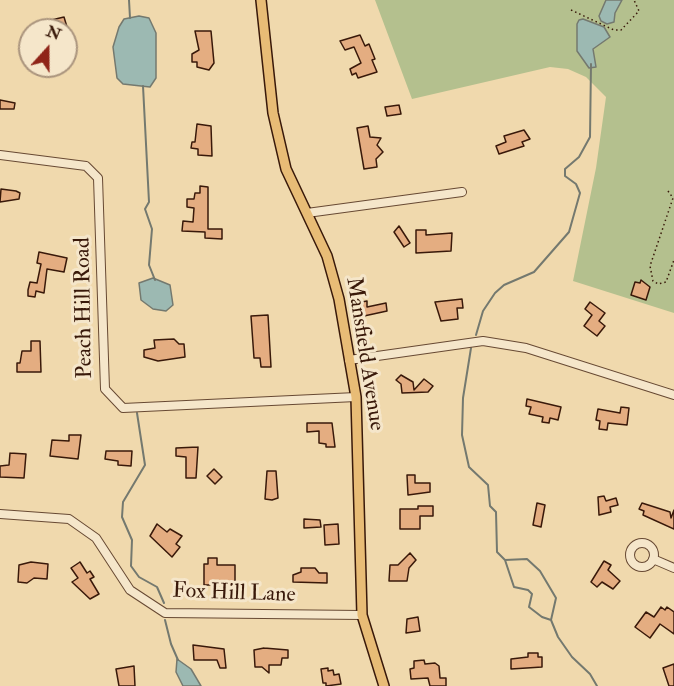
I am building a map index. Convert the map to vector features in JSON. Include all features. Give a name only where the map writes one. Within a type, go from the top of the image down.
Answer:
[{"type":"main road","name":"Mansfield Avenue","points":[[261,0],[273,112],[286,169],[327,256],[339,298],[356,397],[363,615],[384,686]]},
{"type":"street","name":"Peach Hill Road","points":[[0,155],[86,166],[98,178],[105,389],[123,408],[356,397]]},
{"type":"street","points":[[307,213],[462,192]]},
{"type":"street","points":[[349,360],[483,341],[526,348],[674,395]]},
{"type":"street","name":"Fox Hill Lane","points":[[0,514],[69,519],[96,538],[130,590],[165,613],[363,615]]},
{"type":"street","points":[[653,559],[674,568]]},
{"type":"path","points":[[571,10],[614,30],[624,29],[639,10],[634,0]]},
{"type":"path","points":[[668,191],[673,198],[650,266],[653,281],[658,284],[666,282],[674,260]]},
{"type":"green space","points":[[375,0],[674,0],[674,313],[573,281],[596,168],[606,97],[586,77],[568,69],[550,67],[412,99]]},
{"type":"water","points":[[606,0],[622,0],[615,13],[614,22],[607,24],[601,21],[599,16]]},
{"type":"water","points":[[139,16],[149,18],[156,33],[156,78],[150,87],[123,84],[117,78],[113,47],[119,27],[124,19]]},
{"type":"water","points":[[583,19],[604,27],[610,37],[593,49],[596,67],[589,68],[577,51],[577,24]]},
{"type":"water","points":[[153,278],[170,285],[173,305],[166,311],[153,309],[141,300],[139,283]]},
{"type":"water","points":[[177,659],[191,669],[201,686],[183,686],[176,672]]},
{"type":"building","points":[[195,31],[211,31],[214,63],[209,70],[197,67],[197,62],[192,62],[192,54],[199,50]]},
{"type":"building","points":[[360,35],[365,46],[369,44],[377,72],[358,78],[356,73],[352,75],[350,69],[361,63],[354,47],[345,50],[340,41]]},
{"type":"building","points":[[0,100],[15,103],[14,109],[0,109]]},
{"type":"building","points":[[399,105],[401,114],[387,116],[385,107]]},
{"type":"building","points":[[197,124],[211,126],[212,156],[198,155],[198,149],[191,148],[192,142],[195,142]]},
{"type":"building","points":[[368,126],[370,137],[381,138],[377,145],[383,152],[376,159],[377,167],[364,169],[357,128]]},
{"type":"building","points":[[524,130],[530,139],[522,142],[524,146],[499,154],[496,146],[506,142],[504,136]]},
{"type":"building","points":[[200,186],[208,187],[208,229],[222,229],[222,239],[205,238],[205,232],[182,231],[183,221],[193,222],[194,208],[187,207],[187,199],[194,199],[195,193],[200,193]]},
{"type":"building","points":[[1,189],[20,193],[19,199],[0,202]]},
{"type":"building","points":[[399,226],[410,243],[404,247],[394,232]]},
{"type":"building","points":[[416,230],[426,230],[426,235],[452,233],[451,251],[416,253]]},
{"type":"building","points":[[39,252],[67,258],[64,272],[47,269],[44,293],[36,291],[35,297],[28,296],[30,282],[37,283],[41,264],[37,263]]},
{"type":"building","points":[[641,280],[650,287],[646,300],[631,295],[635,282],[640,283]]},
{"type":"building","points":[[462,299],[463,308],[457,308],[458,319],[441,321],[435,302]]},
{"type":"building","points":[[367,301],[367,307],[386,303],[387,311],[364,316],[363,310],[352,312],[351,304]]},
{"type":"building","points":[[590,302],[605,313],[599,321],[605,326],[597,336],[584,326],[592,315],[585,309]]},
{"type":"building","points":[[268,315],[271,367],[261,367],[260,358],[254,358],[251,316]]},
{"type":"building","points":[[174,339],[179,344],[184,344],[185,357],[158,361],[144,357],[144,350],[155,348],[154,340]]},
{"type":"building","points":[[31,341],[40,341],[41,372],[17,372],[17,363],[20,363],[22,351],[31,351]]},
{"type":"building","points":[[401,375],[413,382],[414,390],[424,379],[433,386],[428,392],[402,393],[401,384],[396,380]]},
{"type":"building","points":[[527,399],[561,407],[558,420],[550,418],[549,423],[542,422],[543,417],[529,414],[531,407],[526,406]]},
{"type":"building","points":[[621,407],[629,408],[627,425],[608,423],[607,430],[599,429],[600,421],[596,420],[598,409],[620,413]]},
{"type":"building","points":[[307,423],[332,423],[335,447],[326,447],[326,444],[319,443],[319,431],[307,432]]},
{"type":"building","points":[[69,435],[81,435],[78,459],[50,456],[52,440],[69,441]]},
{"type":"building","points":[[198,447],[196,478],[186,478],[186,457],[176,456],[176,448]]},
{"type":"building","points":[[106,451],[132,451],[131,466],[118,465],[118,461],[105,459]]},
{"type":"building","points":[[10,453],[26,454],[24,478],[0,477],[0,466],[9,465]]},
{"type":"building","points":[[214,469],[222,477],[215,484],[207,476]]},
{"type":"building","points":[[267,471],[276,471],[278,498],[272,500],[265,499]]},
{"type":"building","points":[[407,475],[415,475],[415,483],[430,483],[430,492],[408,495]]},
{"type":"building","points":[[604,496],[606,501],[616,498],[618,505],[610,507],[611,512],[599,515],[598,497]]},
{"type":"building","points":[[537,503],[545,505],[541,527],[533,525]]},
{"type":"building","points":[[642,503],[670,512],[671,518],[674,510],[674,529],[643,515],[644,511],[639,509]]},
{"type":"building","points":[[418,506],[433,506],[433,516],[420,516],[420,529],[400,529],[400,509],[418,509]]},
{"type":"building","points":[[304,519],[320,520],[321,527],[304,528]]},
{"type":"building","points":[[157,524],[167,532],[170,529],[182,536],[176,544],[180,547],[172,557],[150,536]]},
{"type":"building","points":[[338,524],[339,544],[325,545],[324,525]]},
{"type":"building","points":[[410,553],[416,560],[409,568],[407,581],[389,581],[390,565],[398,565]]},
{"type":"building","points":[[208,558],[217,558],[217,565],[235,565],[235,585],[204,585],[204,564],[208,564]]},
{"type":"building","points":[[604,561],[611,565],[608,570],[620,581],[613,589],[602,582],[597,587],[591,582]]},
{"type":"building","points":[[31,562],[48,564],[47,579],[34,578],[27,583],[18,582],[19,565]]},
{"type":"building","points":[[80,562],[87,573],[90,571],[94,577],[90,579],[99,594],[90,599],[72,582],[78,578],[71,568]]},
{"type":"building","points":[[301,568],[315,568],[319,573],[327,573],[327,583],[293,582],[293,575],[301,572]]},
{"type":"building","points":[[661,607],[665,610],[667,607],[674,612],[674,634],[660,624],[650,638],[635,627],[646,612],[654,617]]},
{"type":"building","points":[[418,617],[420,631],[406,633],[407,619]]},
{"type":"building","points":[[193,645],[224,649],[226,668],[220,668],[217,660],[194,660]]},
{"type":"building","points":[[264,648],[288,650],[288,658],[282,658],[281,665],[269,665],[269,673],[262,667],[255,667],[254,650]]},
{"type":"building","points":[[528,653],[538,653],[538,657],[542,657],[542,667],[511,669],[511,659],[528,657]]},
{"type":"building","points":[[424,660],[425,664],[435,663],[439,666],[440,678],[446,678],[446,686],[430,686],[428,678],[411,679],[410,669],[414,668],[414,661]]},
{"type":"building","points":[[674,664],[674,686],[669,686],[663,668]]},
{"type":"building","points":[[134,666],[135,686],[119,686],[116,669]]},
{"type":"building","points":[[328,668],[328,671],[333,670],[334,675],[339,674],[341,684],[326,686],[326,683],[323,683],[321,669]]},
{"type":"waterway","points":[[129,0],[130,18]]},
{"type":"waterway","points":[[476,335],[483,311],[495,293],[504,285],[534,272],[569,232],[580,193],[576,184],[565,176],[565,169],[579,157],[590,137],[591,64]]},
{"type":"waterway","points":[[143,86],[149,202],[145,209],[152,229],[149,265],[155,280]]},
{"type":"waterway","points":[[471,348],[463,398],[462,435],[469,467],[488,485],[490,506],[496,512],[497,552],[505,560],[527,559],[540,571],[556,598],[551,620],[558,637],[572,657],[590,674],[597,686]]},
{"type":"waterway","points":[[137,413],[145,465],[123,502],[122,517],[132,540],[131,566],[139,577],[157,587],[164,603]]},
{"type":"waterway","points":[[505,560],[514,587],[528,590],[532,594],[529,607],[542,617],[551,620]]},
{"type":"waterway","points":[[165,620],[178,660]]}]
